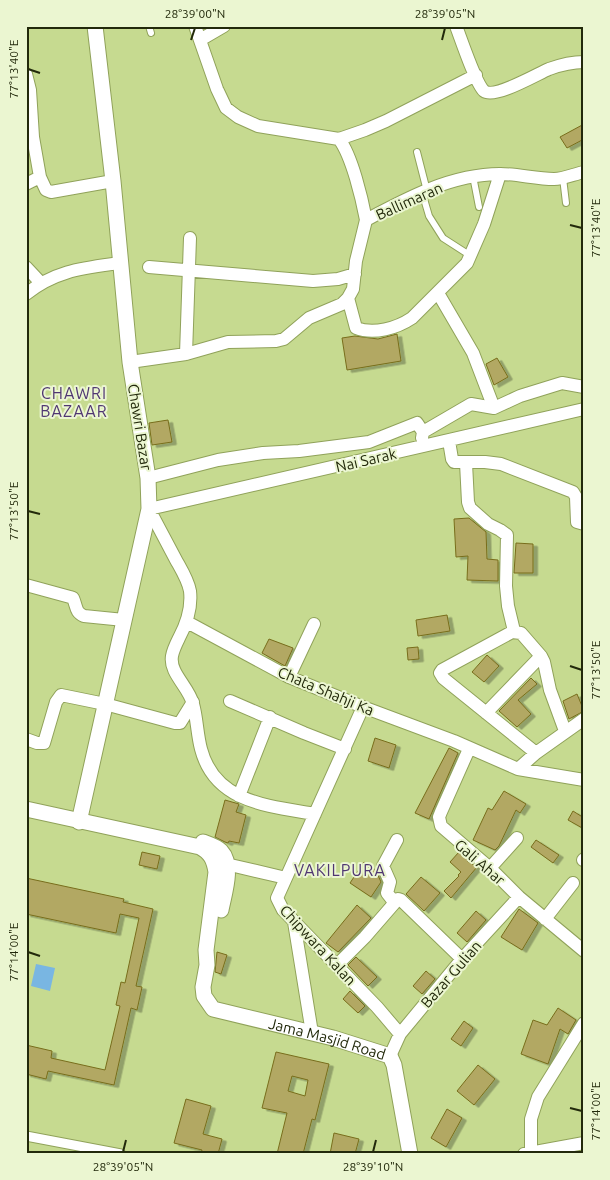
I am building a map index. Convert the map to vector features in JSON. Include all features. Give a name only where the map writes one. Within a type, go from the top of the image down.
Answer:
[{"type":"street","name":"Chawri Bazar","points":[[80,817],[149,509],[148,478],[130,362],[114,181],[96,26]]},
{"type":"street","points":[[195,26],[217,89],[226,108],[238,117],[258,126],[339,139],[386,121],[476,75]]},
{"type":"street","points":[[200,40],[224,26]]},
{"type":"street","points":[[456,26],[476,75],[485,91],[494,93],[549,69],[571,63],[584,62]]},
{"type":"street","points":[[26,74],[30,90],[30,134],[40,177],[46,190],[50,192],[114,181]]},
{"type":"street","points":[[339,139],[346,152],[360,193],[366,220]]},
{"type":"street","name":"Ballimaran","points":[[348,298],[353,289],[366,220],[425,191],[473,176],[500,174],[555,179],[584,172]]},
{"type":"street","points":[[348,298],[356,328],[371,331],[403,324],[412,318],[467,263],[484,224],[500,174]]},
{"type":"street","points":[[26,184],[40,177]]},
{"type":"street","points":[[186,354],[190,238]]},
{"type":"street","points":[[26,294],[40,282],[58,274],[78,268],[120,263]]},
{"type":"street","points":[[26,267],[40,282]]},
{"type":"street","points":[[149,267],[313,281],[338,279],[355,274]]},
{"type":"street","points":[[438,293],[473,353],[494,408]]},
{"type":"street","points":[[130,362],[186,354],[228,342],[276,341],[284,339],[309,318],[342,304],[348,298]]},
{"type":"street","points":[[422,432],[470,404],[494,408],[520,396],[562,383],[584,387]]},
{"type":"street","name":"Nai Sarak","points":[[149,509],[584,410]]},
{"type":"street","points":[[148,478],[218,460],[263,453],[299,451],[370,442],[417,423],[422,432],[421,448]]},
{"type":"street","points":[[449,441],[453,461],[457,463],[485,462],[501,464],[569,489],[576,497],[577,522],[584,524]]},
{"type":"street","points":[[466,463],[470,508],[488,524],[507,536],[506,586],[508,606],[514,631]]},
{"type":"street","points":[[149,509],[190,588],[191,603],[187,622],[171,656],[173,667],[193,702],[201,750],[210,771],[226,788],[247,800],[270,807],[315,814]]},
{"type":"street","points":[[26,585],[70,596],[73,598],[78,613],[84,616],[124,620]]},
{"type":"street","name":"Chata Shahji Ka","points":[[187,622],[289,677],[454,741],[518,769],[584,780]]},
{"type":"street","points":[[289,677],[314,624]]},
{"type":"street","points":[[514,631],[525,636],[541,656],[556,710],[566,731]]},
{"type":"street","points":[[514,631],[444,668],[440,673],[443,678],[536,753]]},
{"type":"street","points":[[486,713],[541,656]]},
{"type":"street","points":[[26,739],[37,743],[44,743],[56,702],[61,695],[105,704],[175,724],[180,723],[193,702]]},
{"type":"street","points":[[230,701],[304,733],[345,748]]},
{"type":"street","name":"Chipwara Kalan","points":[[363,707],[277,898],[283,910],[337,965],[400,1034]]},
{"type":"street","points":[[239,796],[270,717]]},
{"type":"street","points":[[518,769],[536,753],[584,719]]},
{"type":"street","name":"Gali Ahar","points":[[469,749],[441,812],[439,822],[444,830],[490,868],[519,897],[584,951]]},
{"type":"street","name":"Jama Masjid Road","points":[[26,800],[80,817],[200,847],[209,852],[216,872],[206,950],[207,965]]},
{"type":"street","name":"Jama Masjid Road","points":[[26,809],[190,836],[221,851],[227,871],[218,931],[207,965],[203,988],[204,996],[213,1009],[333,1038],[390,1056],[394,1064],[410,1154]]},
{"type":"street","points":[[490,868],[517,838]]},
{"type":"street","points":[[394,902],[387,894],[390,883],[383,866],[396,840]]},
{"type":"street","points":[[226,864],[286,878]]},
{"type":"street","points":[[545,919],[573,883]]},
{"type":"street","name":"Bazar Gulian","points":[[390,1056],[400,1034],[462,959],[519,897]]},
{"type":"street","points":[[337,965],[365,937],[398,899],[462,959]]},
{"type":"street","points":[[294,922],[312,1033]]},
{"type":"street","points":[[584,1023],[538,1097],[531,1119],[527,1153],[584,1143]]},
{"type":"street","points":[[26,1136],[121,1154]]},
{"type":"lane","points":[[417,152],[429,216],[443,238],[471,256]]},
{"type":"lane","points":[[473,176],[479,207]]},
{"type":"lane","points":[[563,178],[566,203]]},
{"type":"water","points":[[36,964],[55,968],[50,991],[31,986]]},
{"type":"building","points":[[584,124],[584,139],[567,148],[560,137]]},
{"type":"building","points":[[397,334],[401,361],[347,370],[342,338],[355,336],[378,339]]},
{"type":"building","points":[[497,358],[508,377],[494,385],[486,364]]},
{"type":"building","points":[[168,420],[172,442],[152,445],[149,423]]},
{"type":"building","points":[[469,518],[486,532],[487,559],[498,560],[498,581],[467,580],[468,556],[456,557],[454,519]]},
{"type":"building","points":[[516,543],[533,544],[533,573],[514,573]]},
{"type":"building","points":[[447,615],[450,631],[418,636],[416,620]]},
{"type":"building","points":[[269,639],[293,648],[285,666],[262,653]]},
{"type":"building","points":[[418,647],[419,659],[408,660],[407,648]]},
{"type":"building","points":[[487,655],[499,666],[484,682],[472,672]]},
{"type":"building","points":[[531,678],[537,684],[518,700],[531,714],[517,727],[499,711]]},
{"type":"building","points":[[577,694],[584,711],[569,719],[563,701]]},
{"type":"building","points":[[375,738],[396,745],[389,768],[368,761]]},
{"type":"building","points":[[449,748],[458,753],[429,819],[415,813]]},
{"type":"building","points":[[504,791],[526,804],[520,813],[516,810],[499,846],[495,850],[473,840],[488,808],[492,810]]},
{"type":"building","points":[[225,800],[239,804],[236,812],[246,815],[239,843],[229,841],[228,843],[215,837]]},
{"type":"building","points":[[573,811],[584,818],[584,829],[568,820]]},
{"type":"building","points":[[536,840],[559,855],[553,863],[531,847]]},
{"type":"building","points":[[142,852],[160,856],[157,869],[139,865]]},
{"type":"building","points":[[459,852],[467,861],[477,867],[451,898],[444,891],[461,872],[450,862]]},
{"type":"building","points":[[364,862],[376,871],[381,882],[371,897],[350,883]]},
{"type":"building","points":[[421,877],[440,893],[424,911],[406,894]]},
{"type":"building","points":[[26,878],[124,899],[123,902],[153,909],[136,986],[142,987],[137,1010],[131,1008],[114,1085],[48,1071],[46,1079],[26,1074],[26,1045],[52,1051],[51,1058],[105,1070],[120,1006],[116,1005],[121,982],[125,983],[139,918],[120,914],[116,933],[26,914]]},
{"type":"building","points":[[357,905],[371,918],[338,952],[326,943]]},
{"type":"building","points":[[519,909],[538,923],[522,950],[501,937]]},
{"type":"building","points":[[476,911],[486,920],[467,942],[457,933]]},
{"type":"building","points":[[217,952],[227,955],[221,974],[215,972]]},
{"type":"building","points":[[356,957],[377,977],[368,986],[348,965]]},
{"type":"building","points":[[426,971],[435,979],[422,994],[413,986]]},
{"type":"building","points":[[350,991],[365,1006],[358,1013],[343,999]]},
{"type":"building","points":[[558,1008],[576,1020],[568,1034],[560,1029],[548,1064],[521,1054],[533,1020],[547,1025]]},
{"type":"building","points":[[464,1021],[473,1028],[461,1046],[451,1039]]},
{"type":"building","points":[[276,1052],[329,1064],[315,1120],[312,1119],[303,1154],[277,1154],[287,1113],[262,1108]],"holes":[[[292,1076],[308,1080],[305,1096],[288,1091]]]},
{"type":"building","points":[[478,1065],[495,1079],[474,1105],[457,1091]]},
{"type":"building","points":[[186,1099],[211,1106],[203,1134],[222,1139],[218,1154],[201,1154],[202,1150],[174,1143]]},
{"type":"building","points":[[447,1109],[462,1118],[446,1147],[431,1138]]},
{"type":"building","points":[[334,1133],[359,1139],[355,1154],[330,1154]]},
{"type":"district","name":"CHAWRI BAZAAR","points":[[74,402]]},
{"type":"district","name":"VAKILPURA","points":[[340,870]]}]
